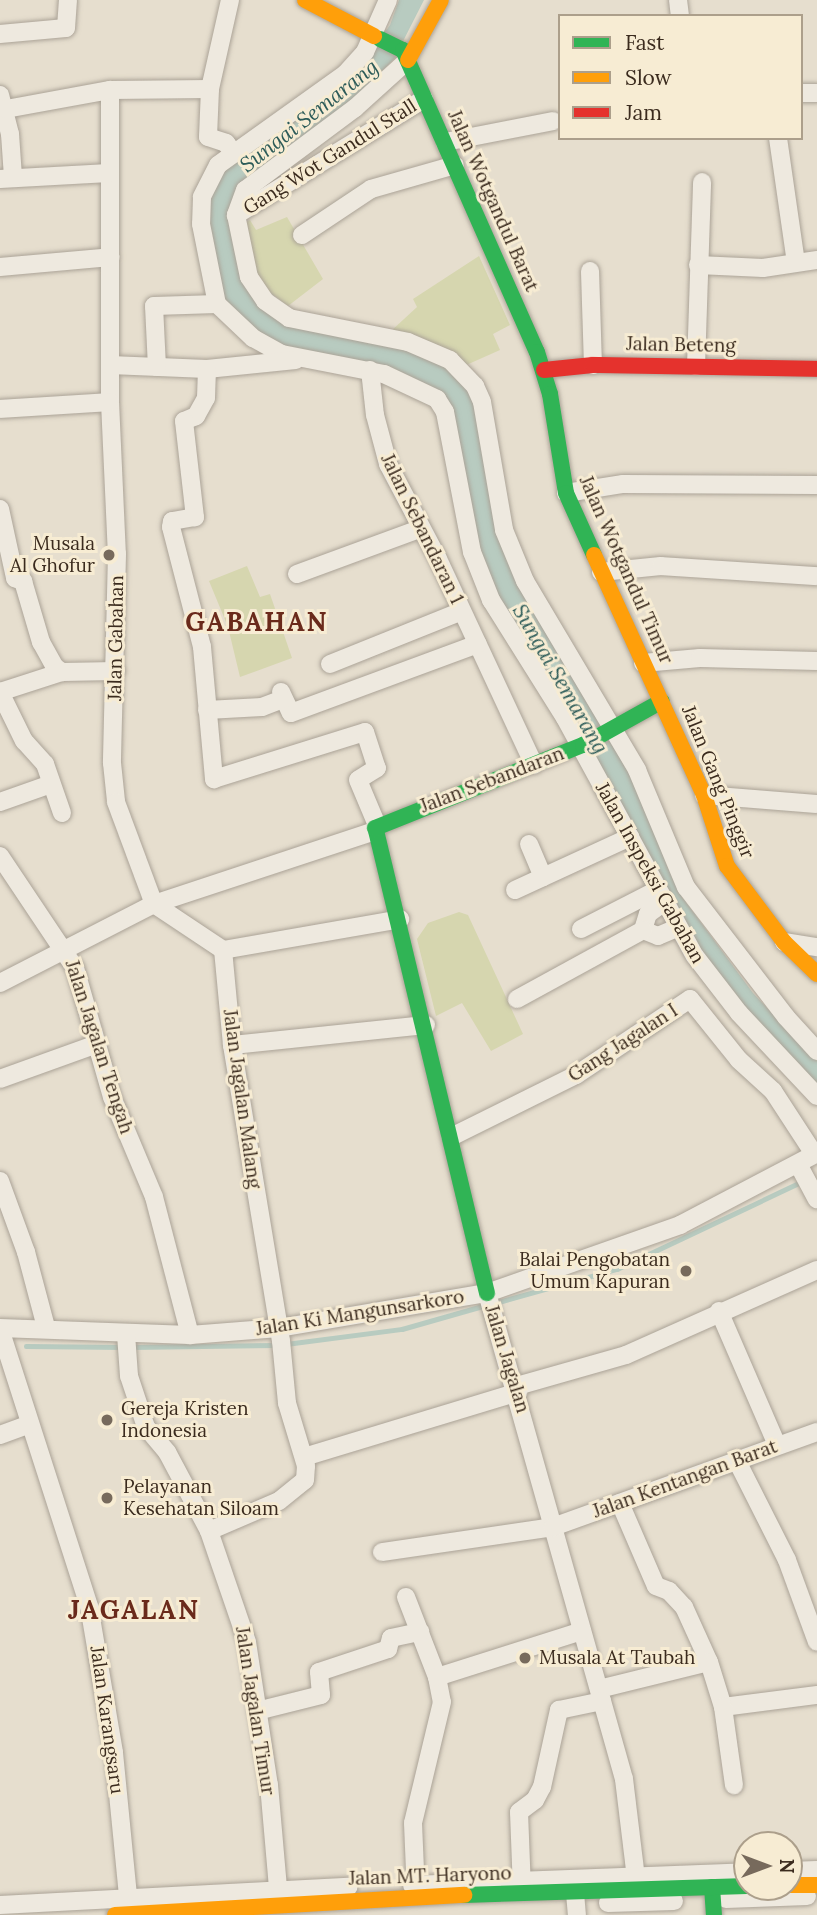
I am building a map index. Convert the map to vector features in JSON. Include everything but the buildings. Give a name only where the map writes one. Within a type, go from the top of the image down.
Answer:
[{"type":"street","points":[[0,34],[66,28],[68,0]]},
{"type":"street","points":[[230,0],[210,89],[208,137],[226,143],[232,151]]},
{"type":"street","points":[[305,0],[406,55]]},
{"type":"street","points":[[156,367],[154,306],[217,304],[203,246],[202,197],[218,165],[232,151],[345,74],[377,37],[388,0]]},
{"type":"street","points":[[441,0],[406,55],[355,108],[252,182],[240,199],[236,215],[249,277],[265,301],[279,312],[310,323],[387,335],[427,349],[456,365],[475,386],[482,402],[498,500],[513,555],[546,620],[652,801],[686,887],[759,985],[817,1051]]},
{"type":"street","name":"Jalan Wotgandul Barat","points":[[406,55],[544,370]]},
{"type":"street","points":[[109,173],[6,178],[3,102],[110,90],[210,89]]},
{"type":"street","name":"Jalan Gabahan","points":[[110,90],[110,401],[117,554],[114,791],[154,904]]},
{"type":"street","name":"Gang Wot Gandul Stall","points":[[236,215],[424,99]]},
{"type":"street","points":[[445,142],[553,121]]},
{"type":"street","points":[[778,140],[796,263]]},
{"type":"street","points":[[302,235],[371,189],[455,165]]},
{"type":"street","points":[[696,366],[702,182]]},
{"type":"street","points":[[0,267],[61,258],[111,257]]},
{"type":"street","points":[[698,265],[745,269],[817,260]]},
{"type":"street","points":[[590,271],[593,365]]},
{"type":"street","name":"Jalan Inspeksi Gabahan","points":[[217,304],[253,338],[296,360],[370,370],[420,387],[442,405],[480,575],[581,746],[677,928],[718,989],[817,1096]]},
{"type":"street","points":[[110,365],[207,369],[283,365],[296,360]]},
{"type":"street","name":"Jalan Beteng","points":[[544,370],[593,365],[817,369]]},
{"type":"street","points":[[207,369],[206,398],[196,416],[184,421],[195,517],[172,522],[171,527],[202,647],[214,779],[366,733],[377,768],[358,780],[376,828]]},
{"type":"street","name":"Jalan Sebandaran 1","points":[[370,370],[380,442],[419,529],[478,643],[534,765]]},
{"type":"street","name":"Jalan Wotgandul Timur","points":[[544,370],[566,493],[659,695]]},
{"type":"street","points":[[0,409],[110,401]]},
{"type":"street","points":[[566,493],[623,484],[817,485]]},
{"type":"street","points":[[0,509],[15,578],[23,581],[41,642],[62,672]]},
{"type":"street","points":[[298,574],[419,529]]},
{"type":"street","points":[[601,572],[661,566],[817,576]]},
{"type":"street","points":[[330,664],[462,611]]},
{"type":"street","points":[[206,710],[262,707],[282,696],[291,713],[478,643]]},
{"type":"street","points":[[643,663],[772,657],[817,661]]},
{"type":"street","points":[[610,730],[659,695],[682,661]]},
{"type":"street","points":[[62,813],[44,764],[24,741],[0,692],[62,672],[116,671]]},
{"type":"street","name":"Jalan Gang Pinggir","points":[[659,695],[704,794],[727,866],[784,942],[817,974]]},
{"type":"street","name":"Jalan Sebandaran","points":[[0,983],[154,904],[376,828],[581,746],[610,730]]},
{"type":"street","points":[[0,802],[51,784]]},
{"type":"street","points":[[704,794],[817,804]]},
{"type":"street","name":"Jalan Jagalan","points":[[376,828],[426,1025],[488,1297],[517,1389],[629,1802],[643,1895]]},
{"type":"street","points":[[515,890],[630,836]]},
{"type":"street","points":[[528,844],[543,877]]},
{"type":"street","name":"Jalan Jagalan Tengah","points":[[0,856],[66,949],[124,1130],[154,1197],[190,1335]]},
{"type":"street","points":[[582,929],[660,897]]},
{"type":"street","points":[[517,999],[643,930],[648,914],[660,897]]},
{"type":"street","points":[[154,904],[223,950],[400,919]]},
{"type":"street","points":[[643,930],[658,936],[677,928]]},
{"type":"street","points":[[784,942],[817,947]]},
{"type":"street","name":"Jalan Jagalan Malang","points":[[223,950],[232,1045],[281,1340],[286,1403],[304,1457]]},
{"type":"street","name":"Gang Jagalan I","points":[[452,1137],[576,1075],[690,999],[739,1060],[774,1091],[808,1160]]},
{"type":"street","points":[[232,1045],[426,1025]]},
{"type":"street","points":[[0,1079],[97,1044]]},
{"type":"street","points":[[808,1160],[813,1192]]},
{"type":"street","name":"Jalan Ki Mangunsarkoro","points":[[0,1329],[46,1327],[126,1343],[190,1335],[281,1340],[488,1297],[680,1225],[808,1160]]},
{"type":"street","points":[[0,1181],[26,1252],[46,1327]]},
{"type":"street","points":[[209,1531],[285,1497],[305,1480],[304,1457],[615,1359],[817,1270]]},
{"type":"street","points":[[719,1311],[777,1446]]},
{"type":"street","name":"Jalan Karangsaru","points":[[0,1329],[89,1606],[114,1753],[129,1906]]},
{"type":"street","name":"Jalan Jagalan Timur","points":[[126,1343],[132,1393],[146,1427],[167,1452],[209,1531],[247,1642],[257,1710],[276,1902]]},
{"type":"street","points":[[0,1435],[30,1424]]},
{"type":"street","name":"Jalan Kentangan Barat","points":[[382,1552],[553,1527],[817,1432]]},
{"type":"street","points":[[736,1460],[787,1560],[817,1642]]},
{"type":"street","points":[[620,1503],[656,1586],[669,1591],[684,1607],[709,1662],[723,1707],[734,1785]]},
{"type":"street","points":[[406,1597],[437,1676],[440,1711],[413,1823],[416,1891]]},
{"type":"street","points":[[437,1676],[582,1631]]},
{"type":"street","points":[[257,1710],[321,1695],[319,1672],[388,1649],[391,1638],[420,1632]]},
{"type":"street","points":[[522,1888],[519,1811],[535,1800],[542,1787],[559,1710],[709,1662]]},
{"type":"street","points":[[723,1707],[817,1695]]},
{"type":"street","points":[[0,1905],[129,1906],[233,1899],[371,1908],[469,1901],[576,1904],[643,1895],[733,1875]]},
{"type":"street","points":[[276,1902],[350,1893],[595,1884],[643,1895],[713,1901],[817,1895]]},
{"type":"street","name":"Jalan MT. Haryono","points":[[440,1890],[469,1901],[522,1888],[576,1904],[595,1884]]},
{"type":"street","name":"Jalan MT. Haryono","points":[[350,1893],[371,1908],[416,1891]]},
{"type":"street","points":[[713,1901],[733,1892]]},
{"type":"street","points":[[116,1915],[129,1906]]},
{"type":"green space","points":[[287,217],[323,279],[288,306],[260,285],[242,224],[250,220],[256,230]]},
{"type":"green space","points":[[479,256],[510,325],[493,334],[500,350],[464,366],[391,331],[417,307],[413,299]]},
{"type":"green space","points":[[247,566],[260,597],[270,594],[292,658],[240,677],[228,627],[209,581]]},
{"type":"green space","points":[[459,912],[468,915],[523,1034],[491,1051],[462,1003],[436,1016],[417,939],[428,923]]},
{"type":"water","name":"Sungai Semarang","points":[[399,0],[424,0],[394,59],[350,103],[266,165],[230,228],[238,266],[256,301],[441,361],[474,396],[493,500],[634,781],[670,873],[682,897],[753,993],[817,1061],[817,1089],[771,1042],[690,938],[485,577],[448,405],[272,344],[229,307],[220,291],[211,265],[208,203],[229,162],[363,65],[390,25]]},
{"type":"waterway","points":[[495,1303],[617,1269],[801,1182]]},
{"type":"waterway","points":[[286,1344],[402,1329],[486,1305]]},
{"type":"waterway","points":[[132,1347],[277,1345]]},
{"type":"waterway","points":[[26,1346],[123,1347]]},
{"type":"traffic: fast","points":[[380,39],[403,50],[537,352],[550,394],[566,493],[594,555]]},
{"type":"traffic: fast","points":[[487,1293],[375,828],[583,745],[662,701]]},
{"type":"traffic: fast","points":[[464,1895],[733,1886]]},
{"type":"traffic: fast","points":[[712,1887],[714,1915]]},
{"type":"traffic: slow","points":[[305,0],[374,36]]},
{"type":"traffic: slow","points":[[408,60],[441,0]]},
{"type":"traffic: slow","points":[[594,555],[704,795],[727,866],[784,942],[817,974]]},
{"type":"traffic: slow","points":[[803,1885],[817,1885]]},
{"type":"traffic: slow","points":[[115,1915],[464,1895]]},
{"type":"traffic: jam","points":[[544,370],[593,365],[817,369]]},
{"type":"place","name":"Musala Al Ghofur","points":[[109,555]]},
{"type":"place","name":"Balai Pengobatan Umum Kapuran","points":[[686,1271]]},
{"type":"place","name":"Gereja Kristen Indonesia","points":[[107,1420]]},
{"type":"place","name":"Pelayanan Kesehatan Siloam","points":[[107,1498]]},
{"type":"place","name":"Musala At Taubah","points":[[525,1658]]},
{"type":"district","name":"GABAHAN","points":[[257,622]]},
{"type":"district","name":"JAGALAN","points":[[134,1610]]}]
